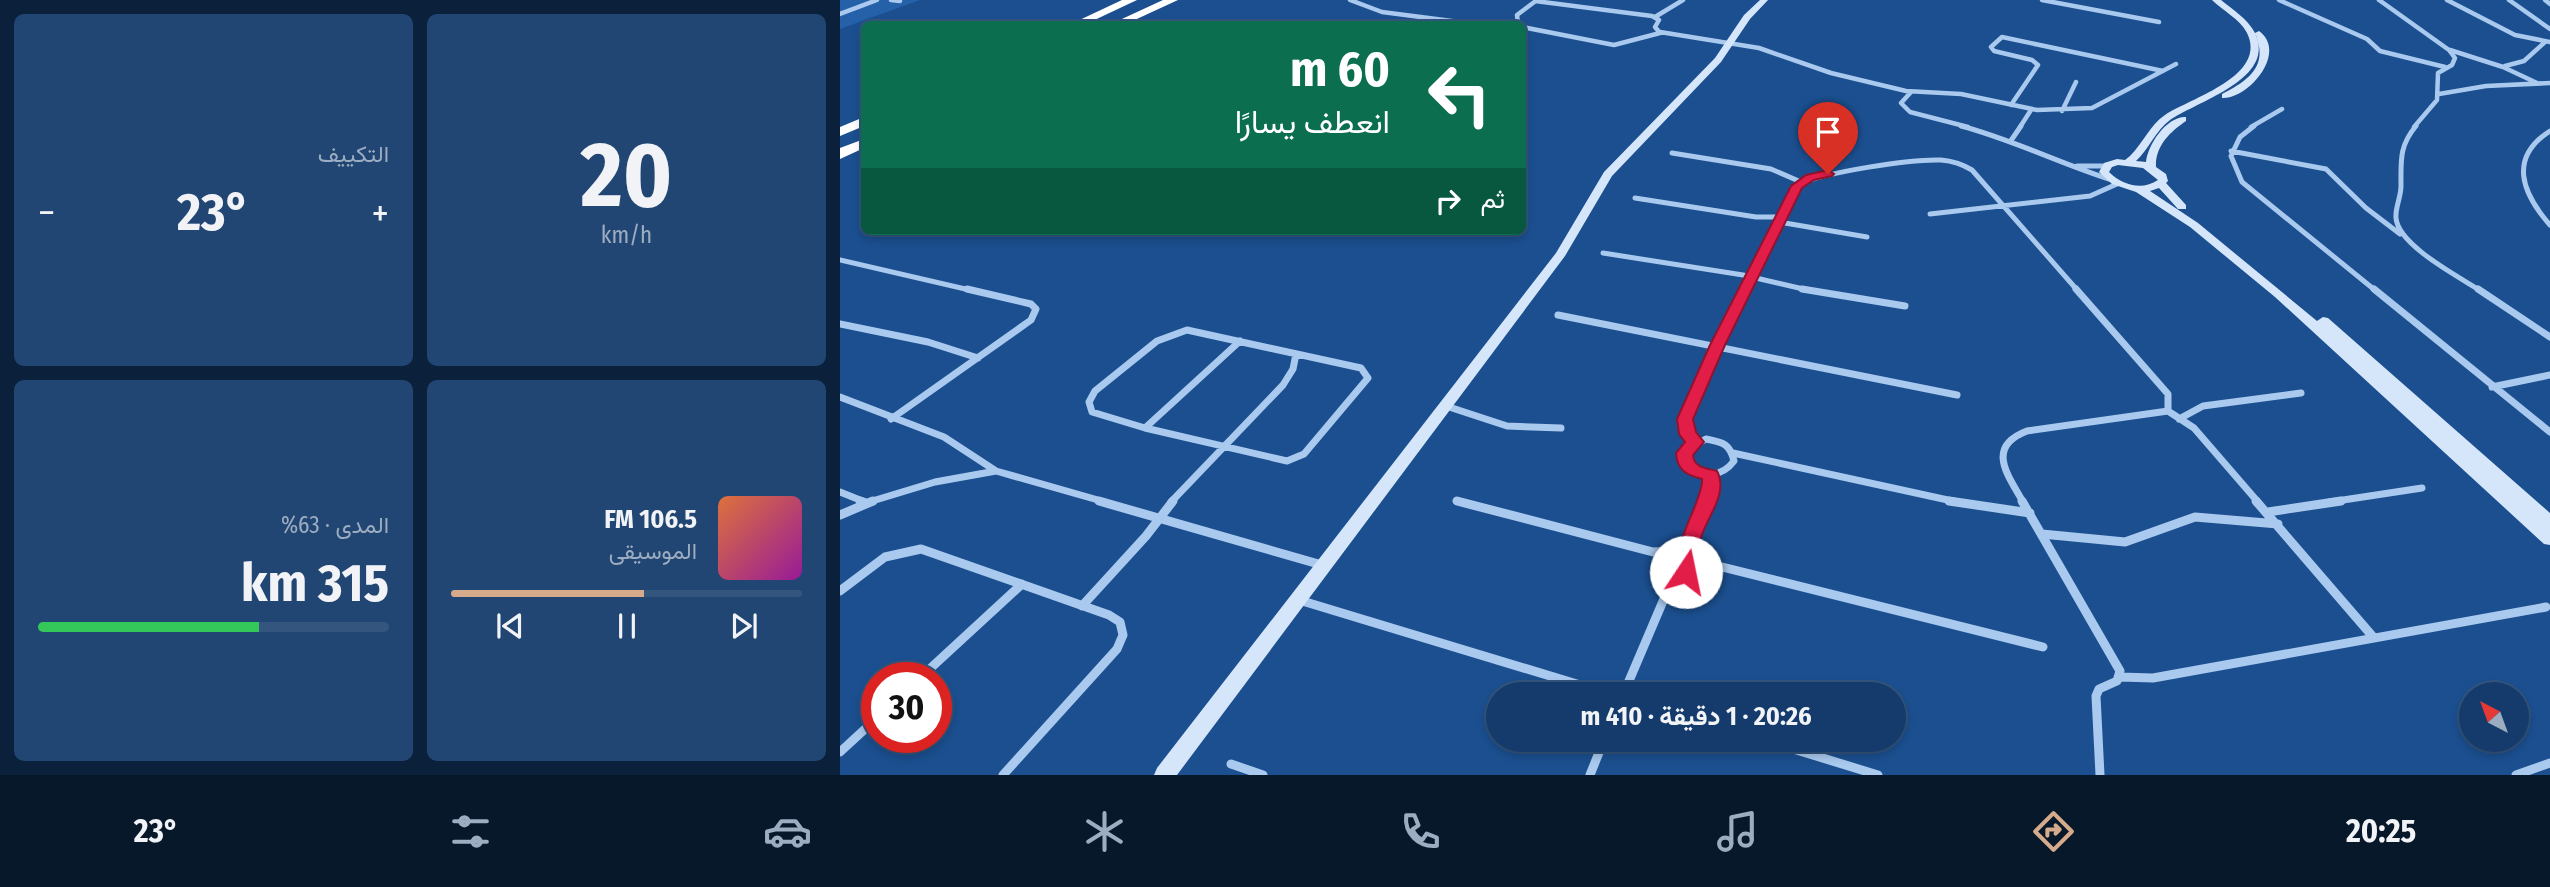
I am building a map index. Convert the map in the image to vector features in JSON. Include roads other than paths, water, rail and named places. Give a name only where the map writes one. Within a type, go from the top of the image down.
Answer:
[{"type":"highway","points":[[1084,21],[1131,0]]},
{"type":"highway","points":[[1124,21],[1172,0]]},
{"type":"highway","points":[[840,132],[861,122]]},
{"type":"highway","points":[[840,156],[861,146]]},
{"type":"street","points":[[840,14],[877,0]]},
{"type":"street","points":[[891,0],[900,1]]},
{"type":"street","points":[[1350,0],[1382,12],[1452,21]]},
{"type":"street","points":[[1518,21],[1517,15],[1536,1],[1655,17],[1683,0]]},
{"type":"street","points":[[1164,775],[1561,254],[1608,174],[1731,43],[1747,17],[1764,0]]},
{"type":"street","points":[[2042,0],[2159,22]]},
{"type":"street","points":[[2128,162],[2138,154],[2159,124],[2229,84],[2251,64],[2256,50],[2253,36],[2216,0]]},
{"type":"street","points":[[2151,167],[2152,154],[2168,130],[2182,119],[2242,88],[2254,78],[2264,63],[2266,48],[2262,37],[2226,0]]},
{"type":"street","points":[[2279,0],[2371,41],[2381,51],[2445,68]]},
{"type":"street","points":[[2379,0],[2449,50],[2503,67],[2538,83]]},
{"type":"street","points":[[2447,0],[2515,35],[2547,42]]},
{"type":"street","points":[[2510,0],[2550,29]]},
{"type":"street","points":[[2544,0],[2550,4]]},
{"type":"street","points":[[1655,17],[1659,21],[1655,27],[1660,32],[1773,52],[1831,73],[1911,92],[1968,95],[2031,110],[2092,108],[2176,64]]},
{"type":"street","points":[[1526,28],[1614,45],[1655,36],[1660,32]]},
{"type":"street","points":[[2011,105],[2038,65],[2032,60],[1994,51],[1992,47],[2002,37],[2162,71]]},
{"type":"street","points":[[2503,67],[2524,61],[2547,42]]},
{"type":"street","points":[[2406,239],[2395,220],[2400,198],[2400,150],[2406,137],[2435,104],[2439,94],[2437,75],[2455,60],[2449,50]]},
{"type":"street","points":[[2062,111],[2076,82]]},
{"type":"street","points":[[2439,94],[2486,86],[2550,83]]},
{"type":"street","points":[[1911,92],[1901,101],[1906,110],[2010,142],[2066,165],[2139,188],[2194,225],[2279,293],[2550,539]]},
{"type":"street","points":[[2282,109],[2242,133],[2231,151],[2237,174],[2253,192],[2550,432]]},
{"type":"street","points":[[2010,142],[2031,110]]},
{"type":"street","points":[[2550,131],[2528,149],[2522,170],[2531,201],[2550,225]]},
{"type":"street","points":[[2231,151],[2326,169],[2366,208],[2406,239],[2484,295],[2550,337]]},
{"type":"street","points":[[1672,153],[1772,169],[1801,182]]},
{"type":"street","points":[[1695,442],[1688,434],[1685,419],[1751,276],[1801,182],[1815,176],[1850,173],[1874,166],[1950,161],[1972,170],[2166,391],[2169,397],[2168,411]]},
{"type":"street","points":[[2066,165],[2106,166],[2128,162],[2151,167],[2162,176],[2161,184],[2175,201],[2280,282],[2550,522]]},
{"type":"street","points":[[2106,166],[2104,172],[2113,181]]},
{"type":"street","points":[[1930,214],[2090,196],[2105,192],[2113,181]]},
{"type":"street","points":[[2139,188],[2161,184]]},
{"type":"street","points":[[1635,198],[1780,220],[1867,237]]},
{"type":"street","points":[[1603,253],[1751,276],[1776,285],[1905,306]]},
{"type":"street","points":[[840,260],[1034,306],[1037,312],[1031,320],[891,419]]},
{"type":"street","points":[[1558,315],[1958,395]]},
{"type":"street","points":[[840,324],[915,338],[978,358]]},
{"type":"street","points":[[1194,331],[1240,341],[1361,368],[1367,373],[1367,381],[1299,457],[1281,461],[1144,428],[1097,415],[1089,408],[1091,397],[1168,335],[1194,331]]},
{"type":"street","points":[[1144,428],[1240,341]]},
{"type":"street","points":[[1082,606],[1146,537],[1159,518],[1283,385],[1293,369],[1296,354]]},
{"type":"street","points":[[2492,387],[2550,375]]},
{"type":"street","points":[[2179,419],[2203,406],[2301,393]]},
{"type":"street","points":[[840,397],[891,419],[944,437],[996,471],[1324,566]]},
{"type":"street","points":[[1446,405],[1507,426],[1561,428]]},
{"type":"street","points":[[2120,677],[2118,665],[2002,461],[2003,447],[2012,437],[2026,430],[2168,411],[2194,428],[2374,638]]},
{"type":"street","points":[[1733,453],[1731,466],[1711,475],[1692,471],[1685,463],[1685,453],[1695,442],[1718,440],[1733,453],[1978,507],[2030,513]]},
{"type":"street","points":[[840,515],[866,502],[924,482],[996,471]]},
{"type":"street","points":[[1629,682],[1669,587],[1689,569],[1690,544],[1709,499],[1711,475]]},
{"type":"street","points":[[2268,512],[2421,488]]},
{"type":"street","points":[[840,492],[866,502]]},
{"type":"street","points":[[1457,501],[1653,552],[1676,551],[1690,558],[2043,647]]},
{"type":"street","points":[[2042,534],[2126,542],[2149,537],[2174,522],[2195,517],[2279,524]]},
{"type":"street","points":[[840,590],[885,557],[921,549],[1121,622],[1121,642],[1003,775]]},
{"type":"street","points":[[937,662],[1022,584]]},
{"type":"street","points":[[1298,600],[1570,682]]},
{"type":"street","points":[[2100,775],[2096,696],[2099,689],[2113,684],[2120,677],[2153,678],[2546,607]]},
{"type":"street","points":[[840,752],[861,733]]},
{"type":"street","points":[[1590,775],[1599,752]]},
{"type":"street","points":[[1802,752],[1878,775]]},
{"type":"street","points":[[2516,775],[2550,763]]},
{"type":"street","points":[[1231,764],[1263,775]]}]
